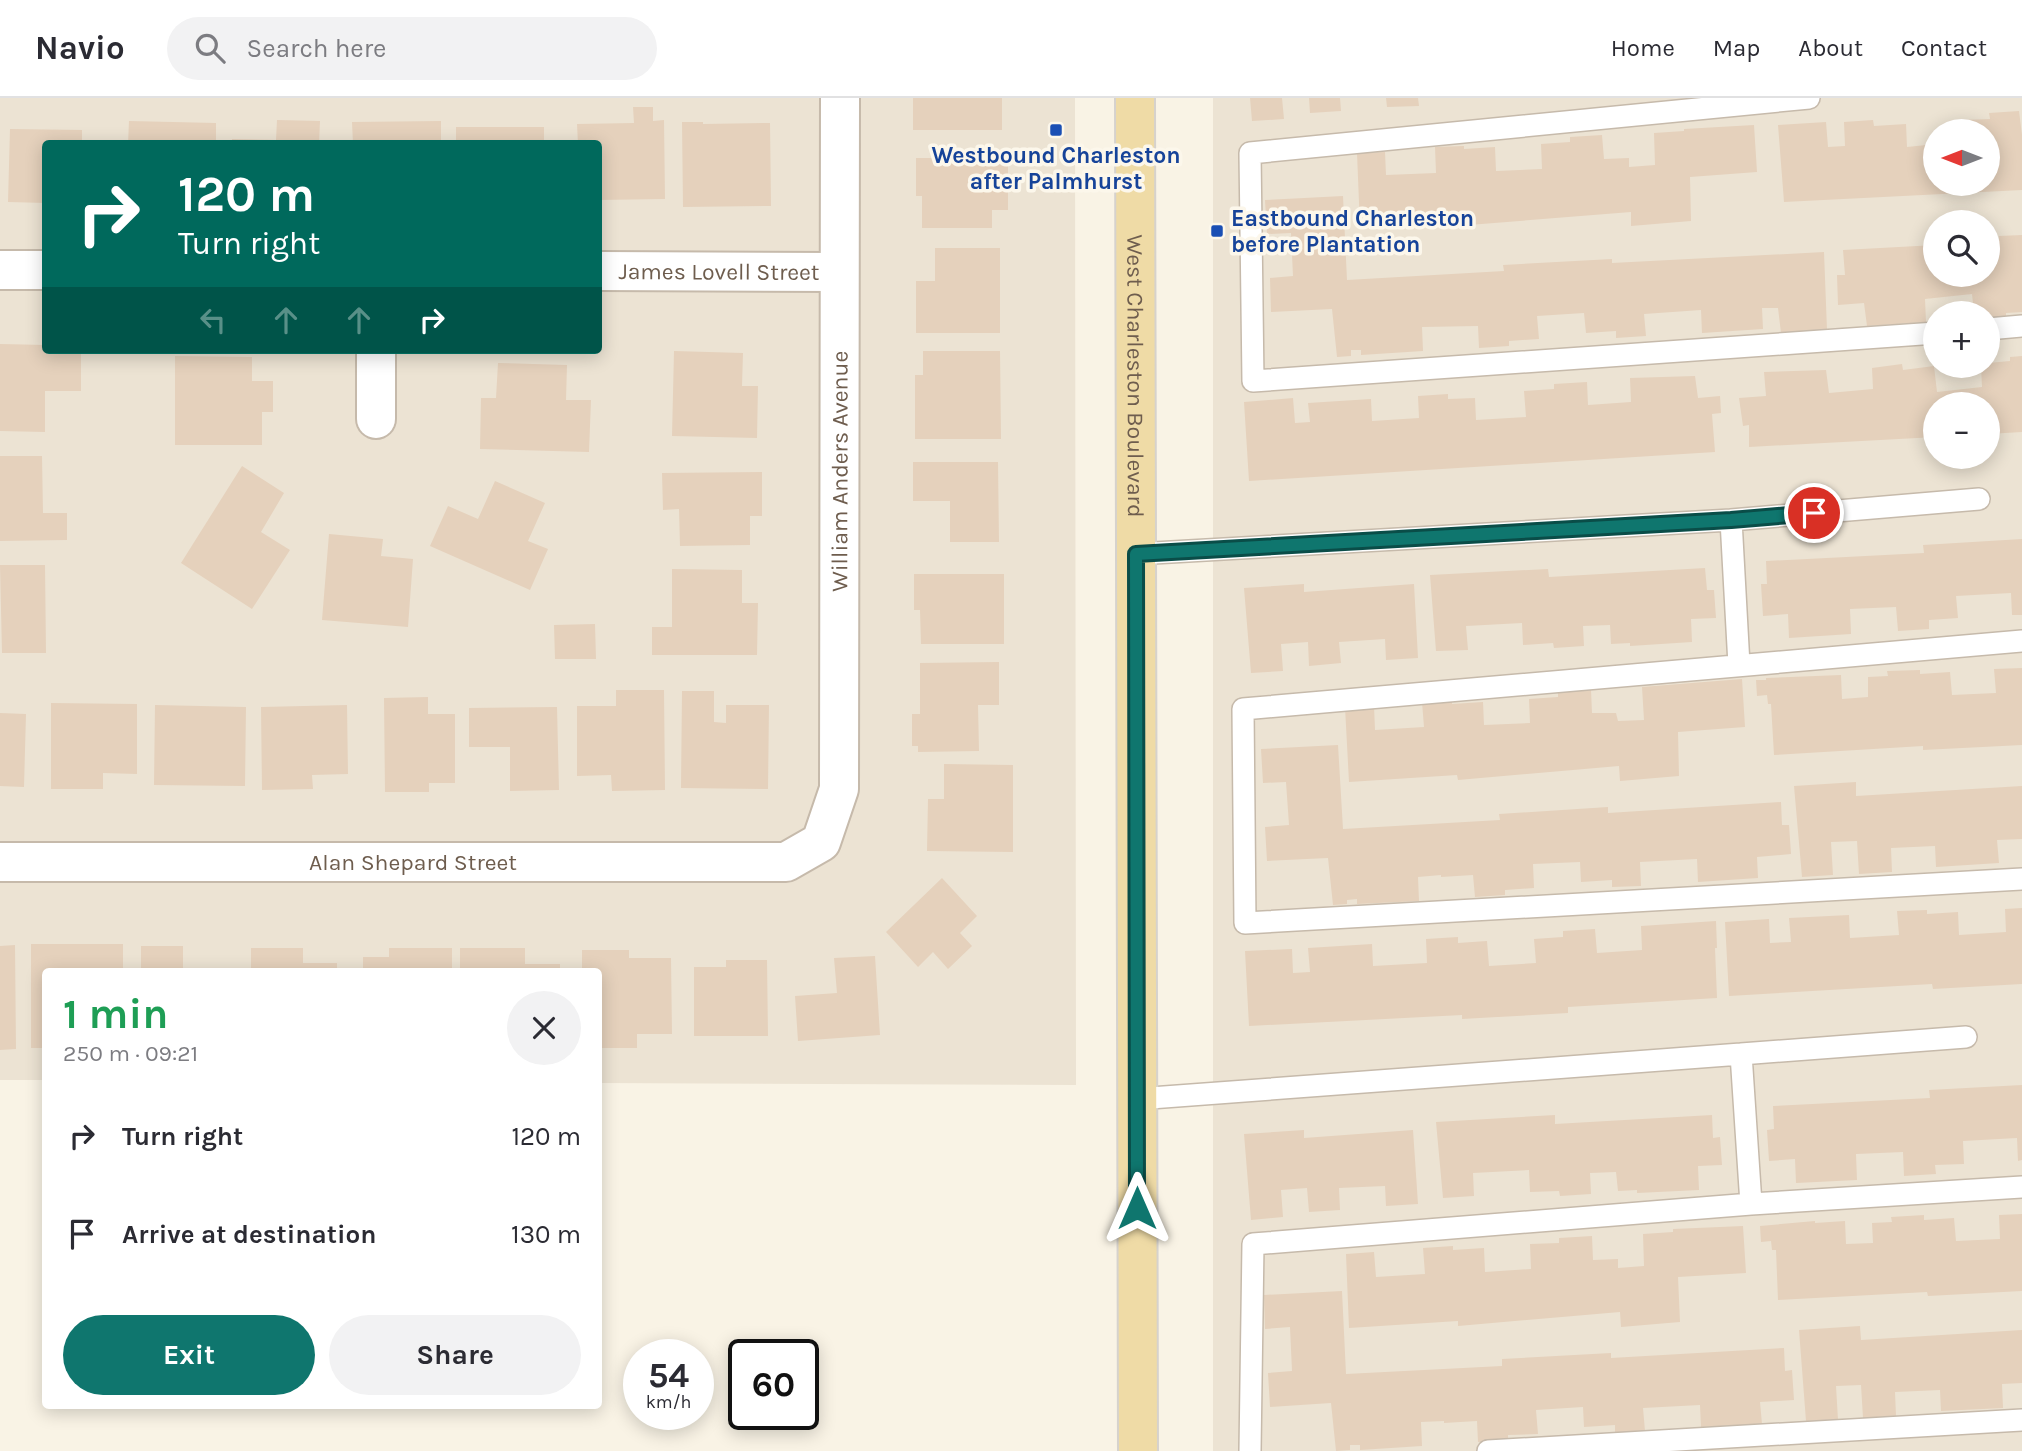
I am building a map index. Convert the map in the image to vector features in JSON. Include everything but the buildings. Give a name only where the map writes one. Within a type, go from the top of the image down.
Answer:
[{"type":"main road","name":"West Charleston Boulevard","points":[[1135,98],[1138,1451]]},
{"type":"street","name":"William Anders Avenue","points":[[821,842],[839,789],[839,98]]},
{"type":"street","points":[[0,270],[42,271]]},
{"type":"street","name":"James Lovell Street","points":[[602,271],[839,272]]},
{"type":"street","points":[[376,354],[376,419]]},
{"type":"street","name":"Alan Shepard Street","points":[[0,862],[786,862],[821,842]]},
{"type":"lane","points":[[1809,98],[1749,100],[1250,153],[1253,381],[1923,333]]},
{"type":"lane","points":[[2000,328],[2022,326]]},
{"type":"lane","points":[[1136,554],[1731,520],[1979,499]]},
{"type":"lane","points":[[1731,520],[1740,665]]},
{"type":"lane","points":[[2022,641],[1243,709],[1245,923],[2022,879]]},
{"type":"lane","points":[[1137,1099],[1966,1037]]},
{"type":"lane","points":[[1741,1054],[1751,1203]]},
{"type":"lane","points":[[1250,1451],[1253,1244],[1751,1203],[2022,1187]]},
{"type":"lane","points":[[1488,1451],[2022,1420]]},
{"type":"shaded area","points":[[0,98],[1075,98],[1076,1085],[602,1083],[602,968],[42,968],[42,1080],[0,1080]]},
{"type":"shaded area","points":[[1213,98],[2022,98],[2022,1451],[1213,1451]]},
{"type":"place","name":"Westbound Charleston after Palmhurst","points":[[1056,130]]},
{"type":"place","name":"Eastbound Charleston before Plantation","points":[[1217,231]]},
{"type":"route","points":[[1137,1208],[1136,554],[1814,513]]}]
